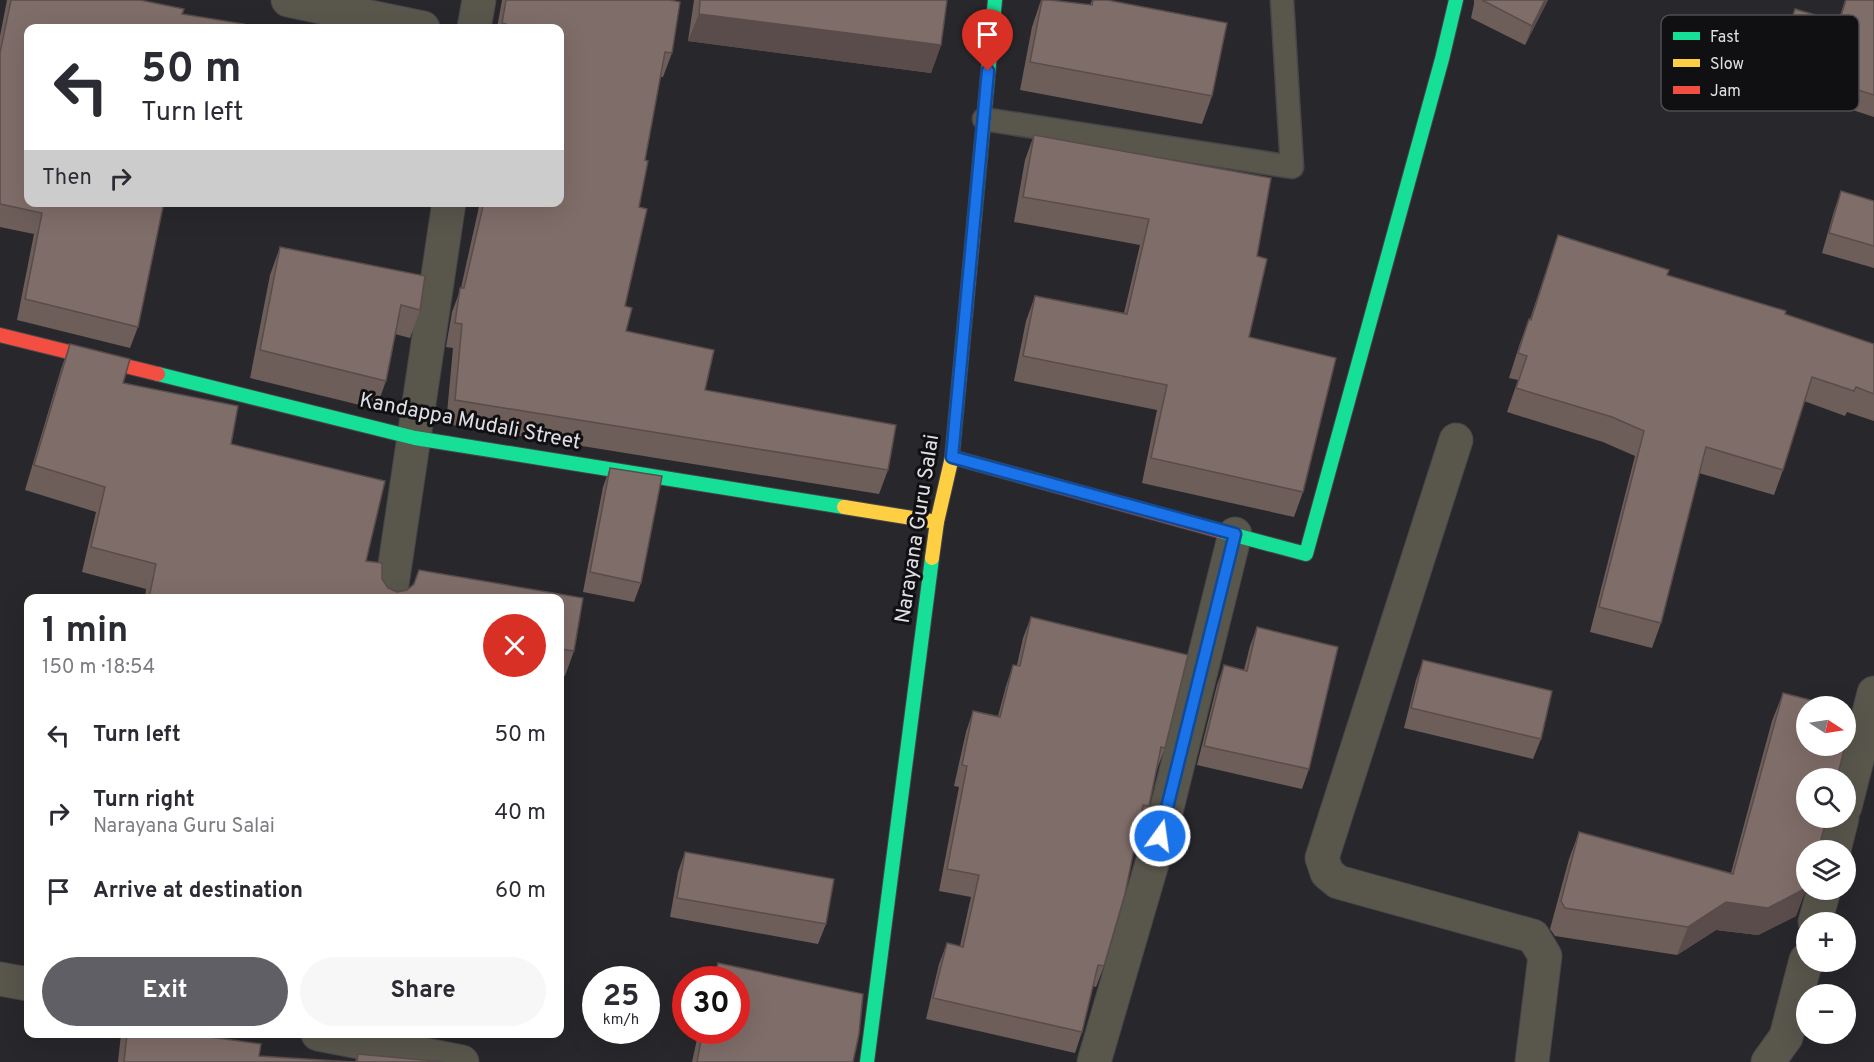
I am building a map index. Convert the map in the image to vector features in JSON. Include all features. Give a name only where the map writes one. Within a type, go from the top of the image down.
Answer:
[{"type":"street","points":[[288,0],[404,24]]},
{"type":"street","points":[[475,24],[479,0]]},
{"type":"street","name":"Narayana Guru Salai","points":[[867,1062],[937,522],[952,457],[995,0]]},
{"type":"street","points":[[952,457],[1306,554],[1456,0]]},
{"type":"street","points":[[391,594],[416,438],[448,207]]},
{"type":"street","name":"Kandappa Mudali Street","points":[[0,335],[416,438],[937,522]]},
{"type":"street","points":[[1456,440],[1322,858],[1327,873],[1338,882],[1533,936],[1545,956],[1532,1062]]},
{"type":"street","points":[[1094,1062],[1160,836],[1235,534]]},
{"type":"street","points":[[1855,768],[1874,693]]},
{"type":"street","points":[[1768,1062],[1786,1037],[1803,972]]},
{"type":"street","points":[[0,979],[24,983]]},
{"type":"street","points":[[341,1038],[462,1062]]},
{"type":"lane","points":[[984,119],[1292,167],[1282,0]]},
{"type":"building","points":[[11,0],[140,0],[184,9],[182,14],[244,24],[24,24],[24,207],[163,207],[138,327],[25,299],[42,213],[0,204],[0,53]]},
{"type":"building","points":[[506,0],[670,0],[680,2],[672,53],[665,52],[645,160],[648,161],[639,207],[647,209],[625,306],[632,308],[626,331],[714,350],[705,390],[896,425],[888,470],[455,400],[462,324],[455,323],[460,288],[464,288],[483,207],[564,207],[564,24],[502,23]]},
{"type":"building","points":[[700,0],[947,0],[941,45],[699,14]]},
{"type":"building","points":[[1042,0],[1092,5],[1093,0],[1107,0],[1227,23],[1212,96],[1030,62]]},
{"type":"building","points":[[1482,0],[1545,0],[1532,26]]},
{"type":"building","points":[[1846,0],[1874,0],[1874,95],[1859,90],[1859,15],[1841,15]]},
{"type":"building","points":[[1795,9],[1815,15],[1793,15]]},
{"type":"building","points":[[1034,135],[1271,178],[1257,256],[1267,259],[1249,337],[1336,358],[1303,492],[1151,458],[1167,385],[1023,356],[1035,296],[1127,314],[1149,219],[1023,197]]},
{"type":"building","points":[[1841,191],[1874,201],[1874,246],[1829,233]]},
{"type":"building","points":[[1558,235],[1669,270],[1667,275],[1786,311],[1785,314],[1874,344],[1874,394],[1856,387],[1854,391],[1812,377],[1783,470],[1706,447],[1661,623],[1599,607],[1644,431],[1612,417],[1516,388],[1527,356],[1518,353]]},
{"type":"building","points":[[280,247],[425,276],[420,310],[401,305],[386,381],[260,350]]},
{"type":"building","points":[[70,344],[130,359],[123,383],[238,406],[231,444],[385,481],[366,561],[382,563],[382,579],[388,588],[397,592],[407,590],[414,584],[419,570],[560,594],[150,594],[156,564],[91,547],[105,487],[34,465]]},
{"type":"building","points":[[610,468],[662,476],[641,583],[590,572]]},
{"type":"building","points":[[564,595],[583,598],[574,651],[564,650]]},
{"type":"building","points":[[1031,617],[1188,655],[1165,748],[1161,747],[1149,806],[1143,805],[1125,894],[1104,966],[1098,965],[1082,1032],[933,998],[947,943],[963,947],[979,875],[947,869],[967,766],[962,765],[973,711],[1000,717],[1013,665],[1020,666]]},
{"type":"building","points":[[1257,627],[1338,647],[1309,769],[1204,746],[1224,665],[1247,671]]},
{"type":"building","points":[[1423,660],[1552,691],[1541,739],[1411,708]]},
{"type":"building","points":[[1783,693],[1796,696],[1796,756],[1842,756],[1840,768],[1796,768],[1796,828],[1824,828],[1821,840],[1796,840],[1796,893],[1768,908],[1726,902],[1688,927],[1565,908],[1561,901],[1579,832],[1733,874]]},
{"type":"building","points":[[685,852],[834,879],[826,924],[677,898]]},
{"type":"building","points":[[750,970],[863,994],[859,1034],[853,1062],[697,1062],[700,1044],[750,1044]]},
{"type":"building","points":[[127,1038],[217,1038],[261,1044],[259,1056],[355,1062],[124,1062]]},
{"type":"building","points":[[358,1054],[444,1062],[357,1062]]},
{"type":"traffic: fast","points":[[975,212],[995,0]]},
{"type":"traffic: fast","points":[[1220,531],[1306,554],[1442,59],[1456,0]]},
{"type":"traffic: fast","points":[[158,374],[415,438],[844,507]]},
{"type":"traffic: fast","points":[[867,1062],[932,558]]},
{"type":"traffic: slow","points":[[932,558],[937,522],[952,457],[975,212]]},
{"type":"traffic: slow","points":[[844,507],[937,522]]},
{"type":"traffic: jam","points":[[0,335],[158,374]]},
{"type":"traffic: jam","points":[[952,457],[1220,531]]},
{"type":"route","points":[[988,71],[952,457],[1235,534],[1160,836]]}]
